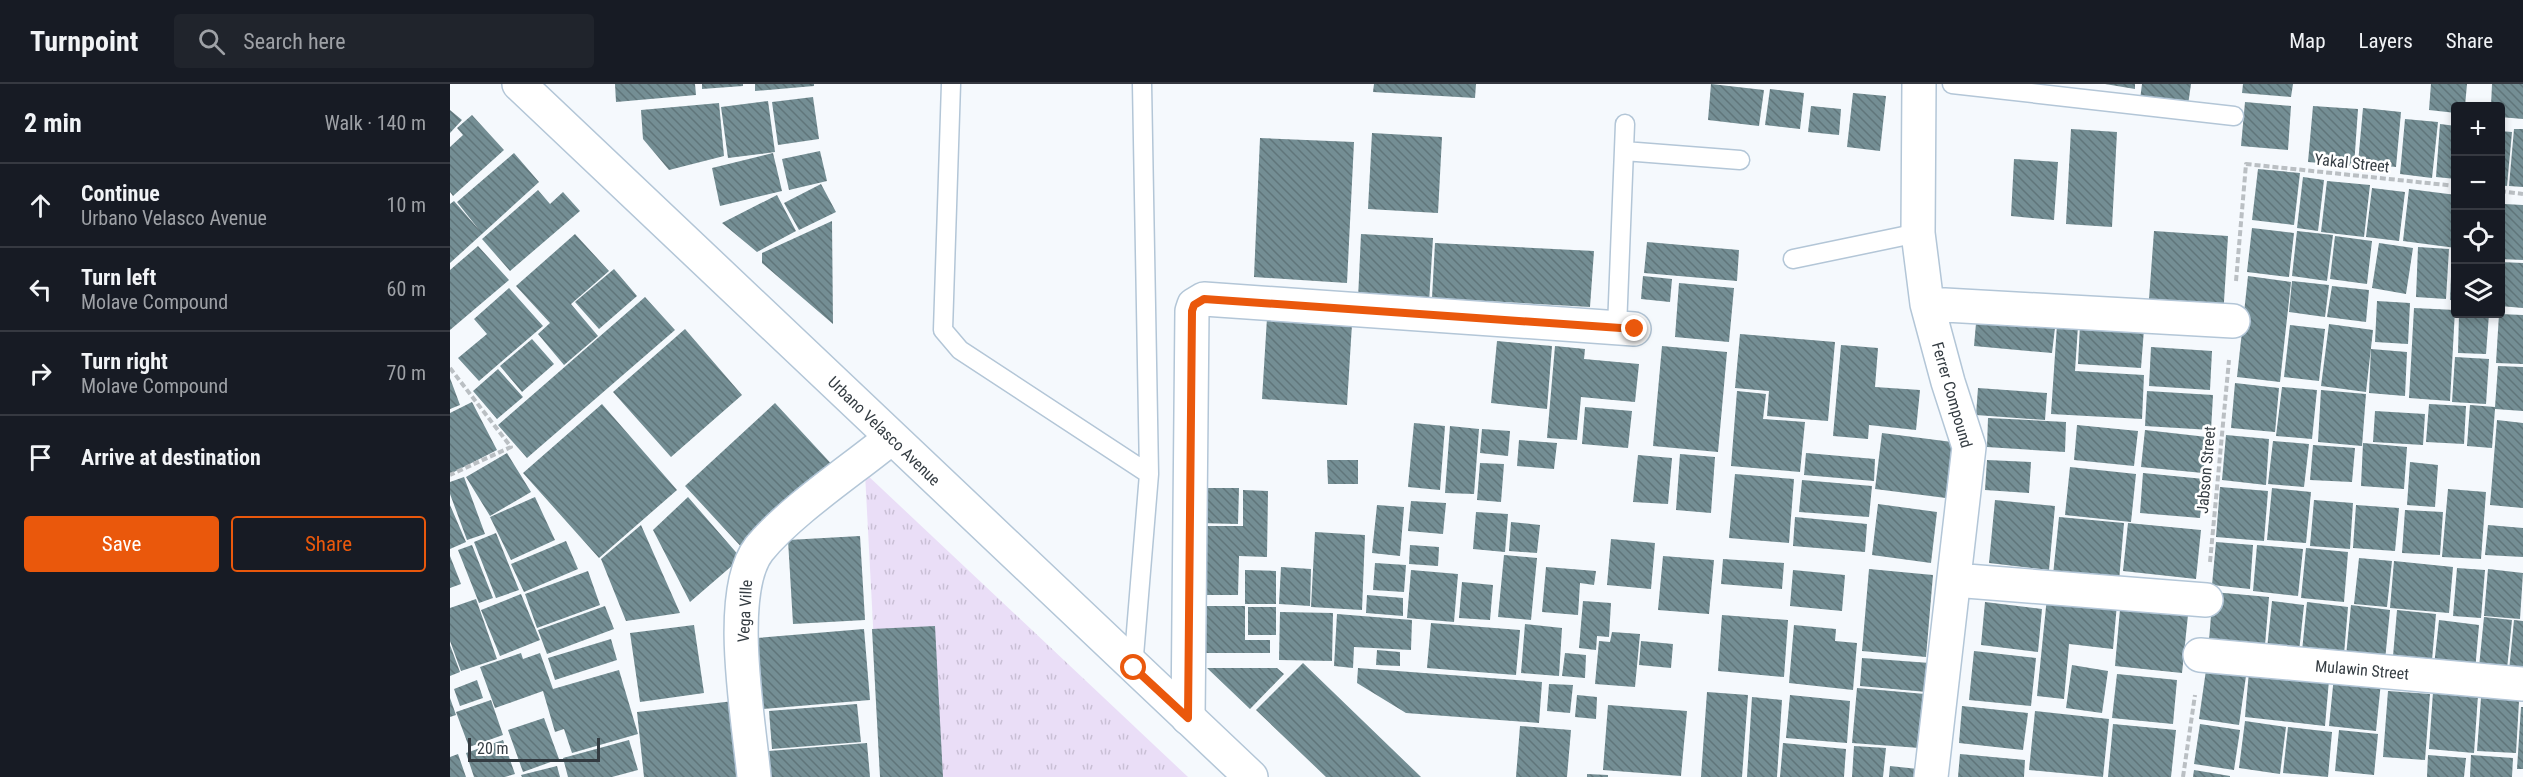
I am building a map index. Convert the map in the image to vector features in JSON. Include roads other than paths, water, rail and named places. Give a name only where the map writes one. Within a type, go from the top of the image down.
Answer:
[{"type":"street","name":"Urbano Velasco Avenue","points":[[519,84],[1251,777]]},
{"type":"street","name":"Ferrer Compound","points":[[1919,84],[1918,233],[1927,304],[1948,382],[1969,447],[1931,777]]},
{"type":"street","points":[[1188,718],[1192,311],[1194,305],[1204,299],[1626,329]]},
{"type":"street","points":[[1927,304],[2233,321]]},
{"type":"street","name":"Vega Ville","points":[[754,777],[741,628],[745,576],[759,550],[796,514],[891,438]]},
{"type":"street","points":[[1954,580],[2206,600]]},
{"type":"street","name":"Mulawin Street","points":[[2200,655],[2523,684]]},
{"type":"lane","points":[[951,84],[943,330],[960,350],[1149,474]]},
{"type":"lane","points":[[1134,668],[1149,474],[1142,84]]},
{"type":"lane","points":[[1952,84],[2234,116]]},
{"type":"lane","points":[[1624,124],[1626,329]]},
{"type":"lane","points":[[1624,151],[1740,160]]},
{"type":"lane","points":[[1793,259],[1918,233]]}]
